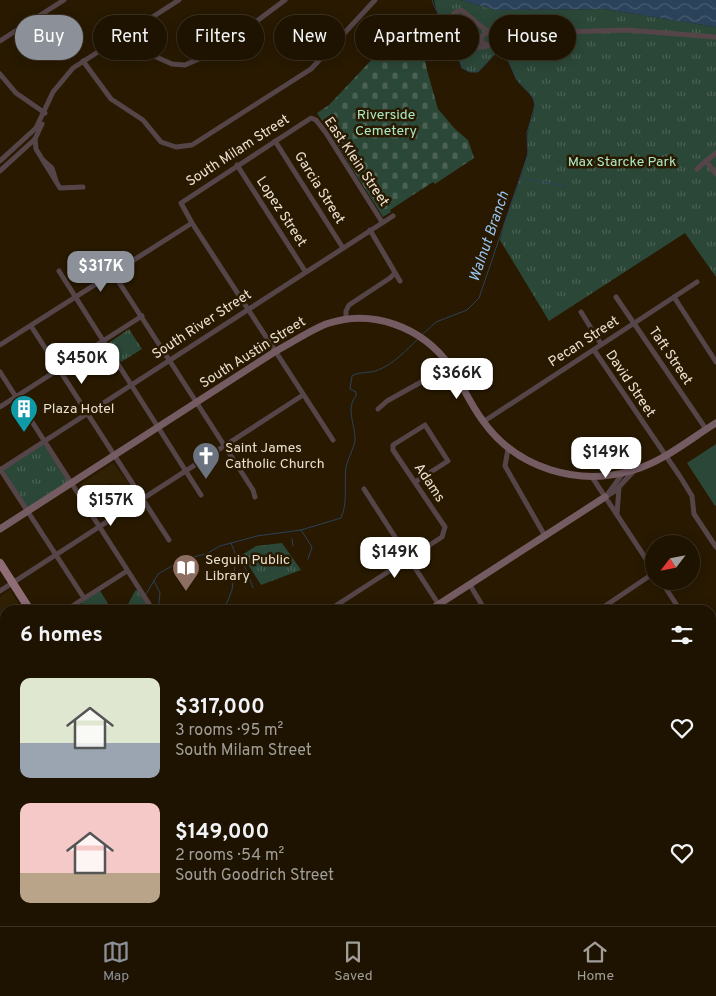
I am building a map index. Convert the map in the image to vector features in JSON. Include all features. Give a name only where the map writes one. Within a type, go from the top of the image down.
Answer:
[{"type":"main road","name":"South Austin Street","points":[[0,529],[276,351],[318,328],[346,319],[366,318],[393,323],[422,338],[450,366],[483,422],[508,449],[547,469],[592,476],[635,470],[666,455],[716,423]]},
{"type":"main road","points":[[439,605],[605,497]]},
{"type":"main road","points":[[0,563],[27,605]]},
{"type":"street","points":[[0,41],[64,0]]},
{"type":"street","points":[[156,15],[179,0]]},
{"type":"street","points":[[161,60],[167,63],[185,65],[215,52],[285,0]]},
{"type":"street","points":[[83,61],[111,99],[143,120],[161,142],[176,147],[192,145],[302,76],[364,10],[375,1]]},
{"type":"street","points":[[489,31],[461,10],[454,13],[454,23],[463,41],[475,47],[489,46]]},
{"type":"street","points":[[576,30],[627,30],[716,37]]},
{"type":"street","points":[[489,32],[487,32],[481,38],[483,44],[489,46]]},
{"type":"street","points":[[0,172],[35,139],[59,84],[83,61],[93,55]]},
{"type":"street","points":[[0,74],[16,93],[44,116]]},
{"type":"street","points":[[0,161],[31,135],[44,116]]},
{"type":"street","name":"South Milam Street","points":[[192,223],[181,203],[237,164],[308,119]]},
{"type":"street","name":"East Klein Street","points":[[308,119],[316,120],[326,133],[382,222]]},
{"type":"street","points":[[35,139],[36,150],[52,168],[60,188],[83,187]]},
{"type":"street","name":"Garcia Street","points":[[276,140],[343,248]]},
{"type":"street","points":[[28,147],[36,150]]},
{"type":"street","points":[[697,169],[716,153]]},
{"type":"street","points":[[706,161],[716,174]]},
{"type":"street","name":"Lopez Street","points":[[237,164],[306,272]]},
{"type":"street","name":"South River Street","points":[[0,470],[393,216]]},
{"type":"street","points":[[0,345],[192,223],[333,440]]},
{"type":"street","points":[[370,230],[400,281]]},
{"type":"street","points":[[58,271],[200,495]]},
{"type":"street","points":[[113,273],[198,402],[253,490],[254,497]]},
{"type":"street","points":[[346,319],[346,311],[349,305],[395,273]]},
{"type":"street","name":"Pecan Street","points":[[483,422],[697,282]]},
{"type":"street","name":"Taft Street","points":[[616,296],[706,429]]},
{"type":"street","points":[[674,297],[716,362]]},
{"type":"street","name":"David Street","points":[[581,312],[601,344]]},
{"type":"street","points":[[0,407],[142,316]]},
{"type":"street","points":[[30,326],[169,540]]},
{"type":"street","name":"David Street","points":[[594,350],[692,496],[694,514],[716,547]]},
{"type":"street","points":[[378,409],[387,401],[450,366]]},
{"type":"street","points":[[0,372],[149,605]]},
{"type":"street","points":[[0,591],[303,395]]},
{"type":"street","name":"Adams","points":[[410,558],[442,537],[445,532],[445,527],[415,482],[392,446],[425,425],[448,461],[415,482]]},
{"type":"street","points":[[508,449],[504,466],[545,536]]},
{"type":"street","points":[[0,470],[84,598]]},
{"type":"street","points":[[605,497],[620,487],[635,470]]},
{"type":"street","points":[[605,497],[623,473]]},
{"type":"street","points":[[592,476],[645,558]]},
{"type":"street","points":[[617,514],[617,499],[620,487]]},
{"type":"street","points":[[364,489],[439,605]]},
{"type":"street","points":[[337,605],[410,558]]},
{"type":"street","points":[[74,605],[127,571]]},
{"type":"street","points":[[607,605],[645,578]]},
{"type":"street","points":[[470,585],[482,605]]},
{"type":"street","points":[[666,590],[677,605]]},
{"type":"shaded area","points":[[113,463],[133,489],[121,496],[112,483],[87,499],[79,485]]},
{"type":"shaded area","points":[[10,590],[20,605],[0,605],[0,597]]},
{"type":"green space","name":"Max Starcke Park","points":[[434,0],[460,0],[495,10],[604,9],[716,27],[716,277],[685,233],[549,321],[500,240],[527,156],[528,133],[534,111],[533,99],[516,79],[507,60],[576,60],[576,15],[489,15],[489,60],[478,72],[470,72],[462,68],[459,60],[479,60],[479,15],[438,15]]},
{"type":"green space","name":"Riverside Cemetery","points":[[372,60],[425,60],[438,109],[455,129],[468,140],[474,158],[435,184],[433,182],[390,210],[391,212],[383,217],[317,113],[329,105]]},
{"type":"green space","points":[[129,329],[142,349],[121,362],[109,343]]},
{"type":"green space","points":[[45,441],[70,484],[27,511],[1,470]]},
{"type":"green space","points":[[716,444],[716,505],[715,506],[687,463]]},
{"type":"green space","points":[[282,543],[301,570],[261,585],[242,555],[256,546]]},
{"type":"green space","points":[[99,589],[109,605],[83,605],[80,601]]},
{"type":"green space","points":[[139,589],[150,605],[128,605],[135,591]]},
{"type":"water","points":[[460,0],[716,0],[716,27],[604,9],[495,10]]},
{"type":"waterway","name":"Walnut Branch","points":[[423,334],[436,322],[467,310],[479,298],[528,154],[527,133],[535,105],[533,97],[516,78],[509,62],[500,55],[495,54],[478,72],[470,72],[462,68],[457,53],[450,46],[447,29],[432,0]]},
{"type":"waterway","points":[[522,178],[565,186]]},
{"type":"waterway","name":"Walnut Branch","points":[[146,594],[158,574],[184,559],[206,554],[220,546],[257,536],[301,530],[341,518],[345,500],[346,467],[355,441],[351,406],[356,392],[350,389],[352,376],[384,367],[400,356],[418,339]]},
{"type":"waterway","points":[[301,530],[312,547],[308,559]]},
{"type":"waterway","points":[[292,539],[293,546]]},
{"type":"waterway","points":[[231,543],[235,553]]},
{"type":"waterway","points":[[226,605],[232,590],[236,557]]},
{"type":"waterway","points":[[237,558],[245,567],[253,588]]},
{"type":"waterway","points":[[278,570],[290,558]]},
{"type":"waterway","points":[[154,581],[160,593],[160,605]]},
{"type":"waterway","name":"Walnut Branch","points":[[141,605],[144,600]]},
{"type":"place","name":"Plaza Hotel","points":[[24,433]]},
{"type":"place","name":"Saint James Catholic Church","points":[[206,480]]},
{"type":"place","name":"Seguin Public Library","points":[[186,592]]}]
